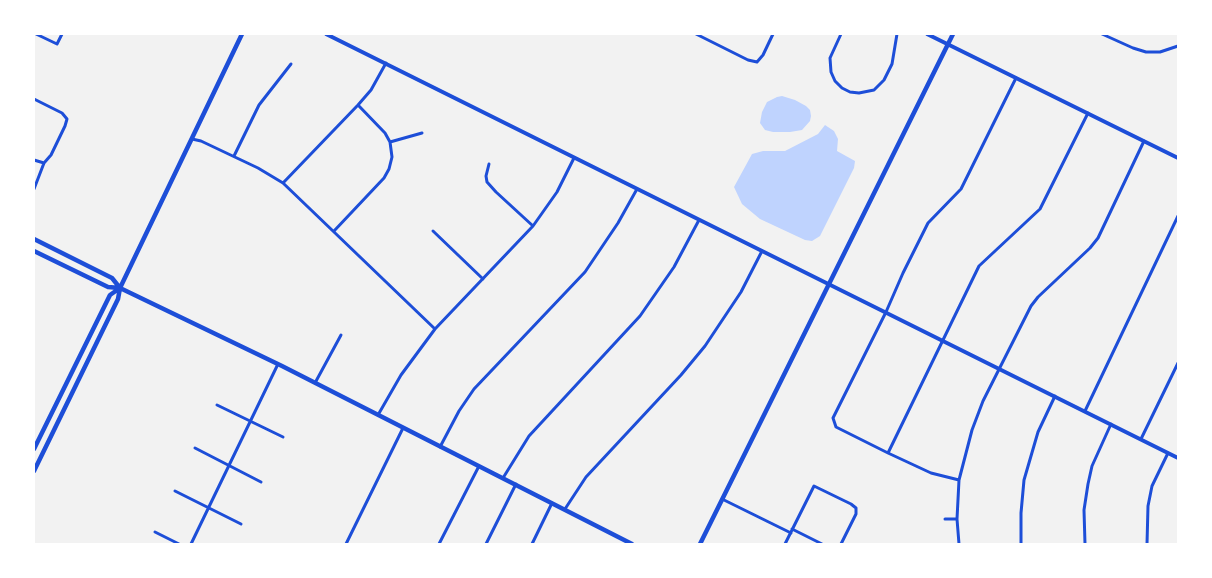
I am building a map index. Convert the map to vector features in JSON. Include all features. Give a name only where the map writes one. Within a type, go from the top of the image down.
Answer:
[{"type":"main road","points":[[34,471],[118,299],[120,288],[242,34]]},
{"type":"main road","points":[[700,544],[953,34]]},
{"type":"main road","points":[[34,239],[112,278],[120,288]]},
{"type":"main road","points":[[34,251],[108,287],[120,288],[278,364],[632,544]]},
{"type":"main road","points":[[34,449],[110,295],[120,288]]},
{"type":"street","points":[[36,34],[57,44],[62,34]]},
{"type":"street","points":[[326,34],[1178,458]]},
{"type":"street","points":[[696,34],[704,36],[748,60],[757,62],[763,55],[773,34]]},
{"type":"street","points":[[841,34],[830,58],[831,72],[835,81],[842,88],[859,93],[868,92],[876,88],[887,76],[892,64],[897,34]]},
{"type":"street","points":[[927,34],[1178,158]]},
{"type":"street","points":[[1102,34],[1146,52],[1160,52],[1178,46]]},
{"type":"street","points":[[283,183],[371,90],[386,63]]},
{"type":"street","points":[[234,156],[260,105],[291,64]]},
{"type":"street","points":[[959,480],[931,473],[836,427],[833,418],[928,223],[961,189],[1016,78]]},
{"type":"street","points":[[34,99],[62,113],[67,119],[66,126],[51,156],[44,163],[34,189]]},
{"type":"street","points":[[334,231],[384,178],[392,157],[390,142],[382,128],[358,104]]},
{"type":"street","points":[[888,452],[979,266],[1040,209],[1088,113]]},
{"type":"street","points":[[390,142],[422,133]]},
{"type":"street","points":[[192,139],[202,141],[234,156],[270,174],[283,183],[434,329]]},
{"type":"street","points":[[959,544],[957,519],[959,480],[972,430],[999,368],[1031,306],[1098,238],[1144,141]]},
{"type":"street","points":[[378,415],[406,368],[434,329],[532,226],[557,192],[574,158]]},
{"type":"street","points":[[34,160],[44,163]]},
{"type":"street","points":[[489,164],[486,176],[487,182],[532,226]]},
{"type":"street","points":[[440,446],[459,411],[474,389],[585,272],[618,223],[637,189]]},
{"type":"street","points":[[1085,411],[1178,216]]},
{"type":"street","points":[[503,478],[529,436],[640,316],[674,267],[699,220]]},
{"type":"street","points":[[433,230],[483,279]]},
{"type":"street","points":[[565,509],[586,477],[681,375],[705,346],[741,292],[762,251]]},
{"type":"street","points":[[314,383],[341,335]]},
{"type":"street","points":[[1141,440],[1178,363]]},
{"type":"street","points":[[191,544],[278,364]]},
{"type":"street","points":[[1021,544],[1024,480],[1038,432],[1055,396]]},
{"type":"street","points":[[217,405],[283,437]]},
{"type":"street","points":[[1084,544],[1084,510],[1092,466],[1111,424]]},
{"type":"street","points":[[346,544],[403,428]]},
{"type":"street","points":[[195,448],[261,482]]},
{"type":"street","points":[[1147,544],[1148,506],[1152,486],[1168,453]]},
{"type":"street","points":[[439,544],[478,466]]},
{"type":"street","points":[[486,544],[516,484]]},
{"type":"street","points":[[785,544],[814,486],[856,508],[856,514],[841,544]]},
{"type":"street","points":[[175,491],[240,524]]},
{"type":"street","points":[[722,499],[822,544]]},
{"type":"street","points":[[532,544],[552,502]]},
{"type":"street","points":[[945,519],[957,519]]},
{"type":"street","points":[[155,532],[179,544]]},
{"type":"water","points":[[782,96],[795,100],[810,110],[810,121],[802,130],[773,132],[765,130],[760,123],[762,112],[767,102]]},
{"type":"water","points":[[825,125],[834,131],[838,139],[837,151],[855,161],[854,168],[820,236],[812,241],[805,240],[760,219],[742,204],[734,187],[752,154],[763,151],[785,151],[818,134]]}]
